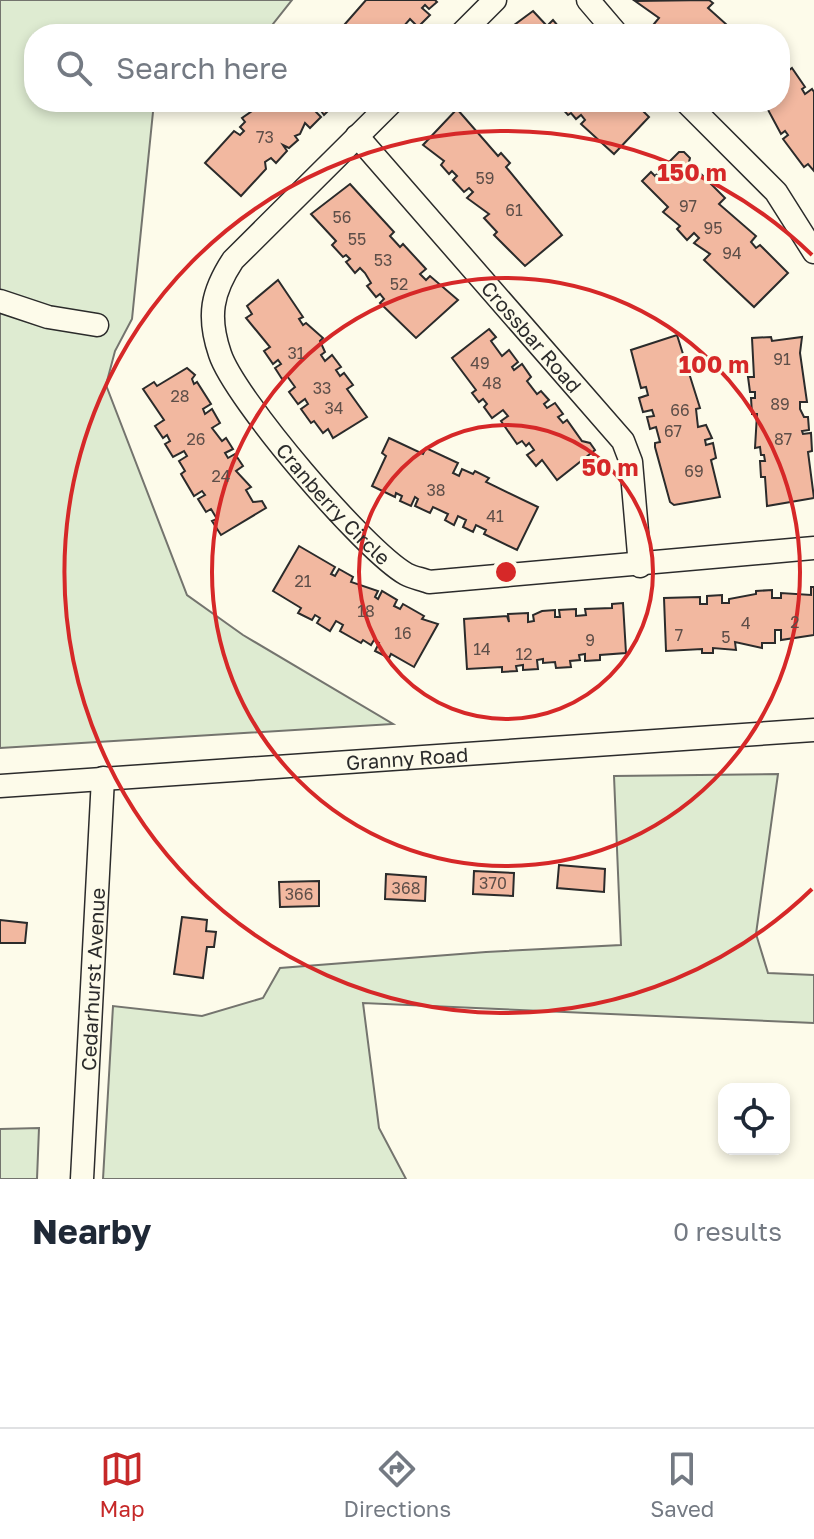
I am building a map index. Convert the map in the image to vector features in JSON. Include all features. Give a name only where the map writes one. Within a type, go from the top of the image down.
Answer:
[{"type":"street","points":[[471,24],[495,0]]},
{"type":"street","points":[[588,0],[608,24]]},
{"type":"street","name":"Cranberry Circle","points":[[382,112],[233,260],[216,287],[213,322],[220,356],[258,419],[359,532],[406,574],[429,582],[640,566],[814,548]]},
{"type":"street","points":[[696,112],[776,192],[814,252]]},
{"type":"street","name":"Crossbar Road","points":[[357,136],[623,441],[631,462],[640,566]]},
{"type":"street","points":[[0,301],[48,317],[97,325]]},
{"type":"street","name":"Granny Road","points":[[0,786],[814,730]]},
{"type":"street","name":"Cedarhurst Avenue","points":[[82,1179],[103,778]]},
{"type":"green space","points":[[0,0],[292,0],[273,24],[24,24],[24,112],[153,112],[132,319],[115,351],[106,385],[187,595],[243,635],[393,724],[0,748]]},
{"type":"green space","points":[[778,774],[756,934],[768,973],[814,975],[814,1023],[363,1003],[379,1128],[406,1179],[103,1179],[113,1006],[202,1016],[263,998],[280,968],[621,945],[614,776]]},
{"type":"green space","points":[[39,1128],[37,1179],[0,1179],[0,1129]]},
{"type":"building","points":[[366,0],[437,2],[429,9],[425,5],[422,8],[430,15],[421,24],[415,24],[410,19],[406,24],[345,24]]},
{"type":"building","points":[[709,0],[713,3],[708,8],[726,24],[654,24],[659,18],[635,1]]},
{"type":"building","points":[[533,11],[545,24],[515,24]]},
{"type":"building","points":[[792,68],[805,87],[802,89],[805,94],[812,89],[814,92],[814,171],[808,164],[804,167],[783,139],[788,135],[785,131],[781,134],[769,112],[790,112]]},
{"type":"building","points":[[251,112],[316,112],[321,117],[310,128],[305,123],[300,134],[295,136],[298,140],[289,148],[283,145],[287,151],[276,163],[271,158],[265,162],[266,169],[241,196],[205,163],[234,131],[240,135],[244,131],[240,127],[245,122],[242,118]]},
{"type":"building","points":[[454,112],[460,112],[498,156],[501,153],[510,163],[506,167],[562,235],[525,266],[494,235],[497,232],[484,218],[489,214],[467,198],[473,192],[469,188],[464,192],[453,180],[457,176],[452,171],[449,174],[441,165],[444,161],[423,145]]},
{"type":"building","points":[[565,112],[644,112],[649,117],[614,154],[581,124],[585,120],[581,115],[576,119],[571,113],[568,115]]},
{"type":"building","points":[[679,152],[690,158],[689,162],[725,198],[719,204],[756,236],[751,242],[756,248],[760,245],[788,273],[754,307],[704,260],[710,254],[694,243],[699,238],[694,233],[687,240],[677,229],[680,226],[663,212],[668,207],[642,181],[651,172],[655,176]]},
{"type":"building","points":[[350,184],[394,232],[390,236],[400,247],[403,244],[426,269],[420,274],[426,280],[430,276],[458,300],[416,338],[380,303],[384,299],[380,294],[376,297],[367,286],[371,283],[365,273],[360,268],[355,273],[346,262],[350,259],[346,255],[343,257],[332,245],[336,241],[311,214]]},
{"type":"building","points":[[278,280],[303,317],[299,319],[303,325],[306,323],[323,338],[320,341],[325,352],[321,355],[325,361],[332,355],[341,367],[336,370],[340,376],[344,373],[353,385],[347,389],[367,417],[333,438],[328,429],[323,433],[314,421],[311,423],[301,409],[308,404],[305,399],[298,404],[289,392],[295,387],[287,376],[282,379],[275,368],[281,364],[278,360],[273,364],[264,351],[270,347],[246,318],[252,314],[247,306]]},
{"type":"building","points":[[489,329],[496,337],[491,341],[502,356],[509,350],[518,362],[512,367],[514,370],[522,364],[531,377],[527,381],[537,394],[541,391],[549,400],[544,404],[547,408],[555,403],[563,414],[558,417],[563,423],[567,420],[582,441],[590,443],[595,450],[557,480],[542,460],[536,466],[527,455],[534,450],[529,443],[526,446],[522,441],[517,444],[501,421],[508,416],[503,410],[492,418],[484,407],[487,404],[483,399],[479,402],[472,393],[476,390],[452,358]]},
{"type":"building","points":[[677,335],[700,408],[696,409],[698,427],[706,425],[712,438],[705,440],[706,445],[713,443],[716,458],[711,460],[720,497],[674,505],[670,502],[655,447],[655,443],[660,442],[656,427],[650,429],[647,417],[654,416],[652,410],[643,412],[639,398],[648,395],[646,387],[641,388],[631,350]]},
{"type":"building","points":[[771,337],[772,341],[802,337],[800,353],[807,402],[800,402],[800,409],[804,417],[808,417],[809,430],[802,431],[803,434],[811,433],[812,451],[808,452],[814,498],[767,506],[765,477],[761,477],[760,461],[765,461],[764,455],[761,455],[760,447],[755,448],[757,414],[752,414],[751,398],[755,398],[755,392],[750,392],[748,377],[754,377],[752,338]]},
{"type":"building","points":[[187,368],[195,375],[192,379],[194,384],[197,382],[211,404],[203,409],[205,414],[212,409],[220,423],[212,428],[222,441],[226,438],[233,449],[225,453],[228,458],[235,454],[243,466],[236,471],[251,487],[246,490],[253,502],[262,501],[266,508],[221,535],[212,521],[217,519],[211,509],[206,512],[198,499],[205,495],[202,491],[194,496],[181,474],[185,471],[179,461],[187,456],[184,451],[173,457],[165,444],[170,441],[167,435],[163,438],[155,426],[164,420],[143,389],[154,382],[157,386]]},
{"type":"building","points":[[389,438],[423,454],[426,448],[458,463],[453,473],[459,476],[462,469],[473,474],[475,471],[489,478],[486,482],[538,507],[517,550],[484,534],[486,530],[476,525],[473,532],[463,527],[466,520],[458,516],[454,525],[445,520],[448,514],[433,507],[430,513],[415,506],[418,499],[415,497],[411,506],[400,501],[402,496],[396,493],[395,497],[372,486],[386,456],[382,453]]},
{"type":"building","points":[[299,546],[335,567],[331,574],[335,576],[339,569],[353,577],[351,582],[378,591],[375,597],[378,599],[382,591],[397,600],[394,606],[400,609],[403,604],[424,616],[422,619],[438,624],[414,667],[391,654],[389,658],[375,651],[379,643],[374,640],[371,645],[363,640],[361,643],[340,631],[343,625],[336,621],[330,631],[317,623],[320,618],[315,615],[312,620],[298,613],[301,608],[273,591]]},
{"type":"building","points":[[811,587],[814,587],[814,635],[781,640],[781,630],[775,630],[775,643],[762,643],[762,648],[735,642],[736,650],[713,648],[713,653],[702,653],[702,649],[666,651],[664,598],[700,597],[700,604],[707,604],[707,596],[722,595],[722,603],[729,603],[729,599],[756,594],[756,591],[772,590],[772,598],[781,598],[781,593],[811,595]]},
{"type":"building","points":[[623,603],[626,653],[600,655],[600,660],[585,661],[585,654],[579,655],[580,660],[570,661],[571,667],[556,668],[555,662],[543,663],[543,659],[537,660],[538,669],[523,670],[523,665],[516,666],[517,671],[502,672],[502,667],[467,669],[464,619],[507,616],[509,622],[508,614],[528,613],[528,622],[534,621],[533,615],[542,611],[555,610],[555,617],[560,617],[559,610],[576,609],[576,616],[586,615],[585,609],[612,608],[612,604]]},
{"type":"building","points":[[559,865],[605,869],[604,892],[557,888]]},
{"type":"building","points":[[474,871],[514,873],[513,896],[473,894]]},
{"type":"building","points":[[386,874],[426,877],[425,901],[385,899]]},
{"type":"building","points":[[319,881],[319,906],[280,907],[279,882]]},
{"type":"building","points":[[182,917],[207,920],[206,931],[216,932],[214,947],[207,947],[203,978],[174,974]]},
{"type":"building","points":[[0,920],[27,923],[25,943],[0,943]]}]
